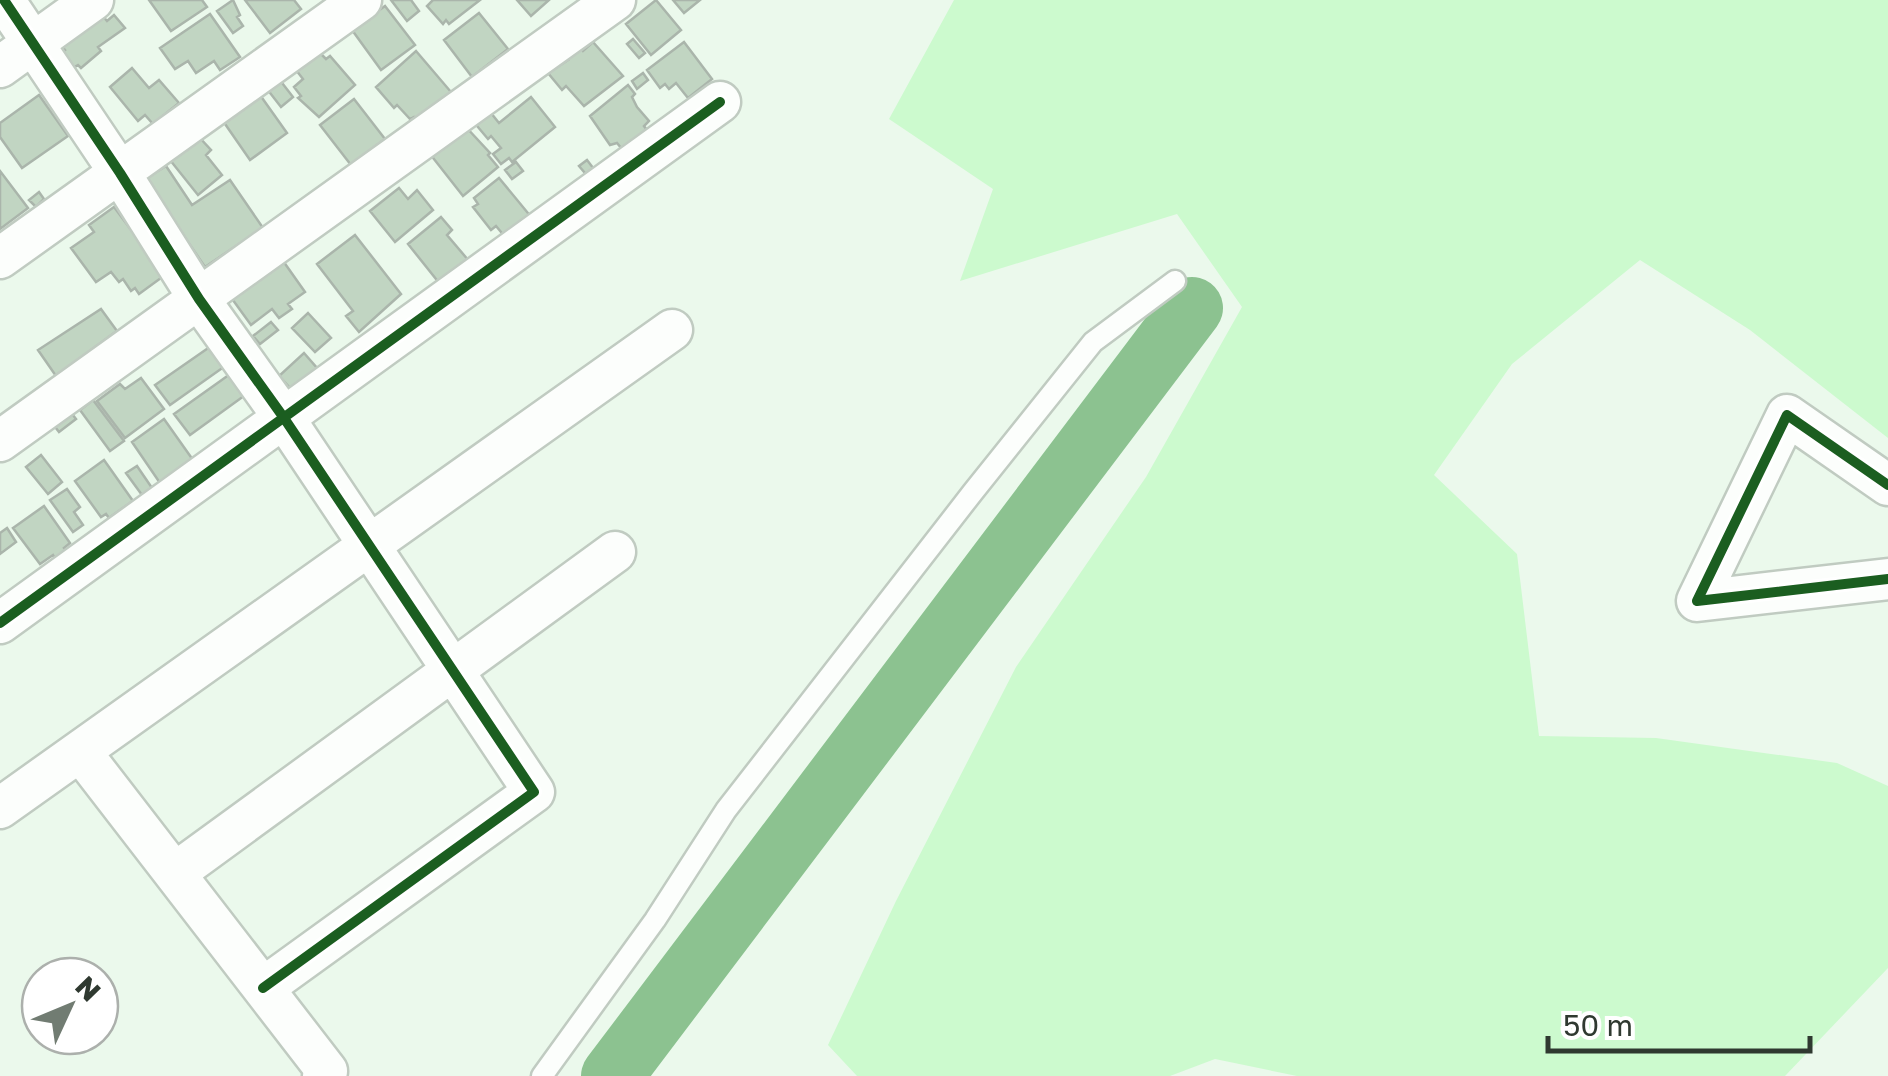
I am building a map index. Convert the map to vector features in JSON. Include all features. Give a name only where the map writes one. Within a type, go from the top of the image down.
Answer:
[{"type":"street","points":[[4,0],[120,172],[199,299],[284,418],[534,792],[263,988]]},
{"type":"street","points":[[0,67],[93,0]]},
{"type":"street","points":[[0,258],[361,0]]},
{"type":"street","points":[[0,442],[615,0]]},
{"type":"street","points":[[0,624],[720,102]]},
{"type":"street","points":[[0,808],[672,330]]},
{"type":"street","points":[[1888,485],[1787,415],[1697,601],[1888,578]]},
{"type":"street","points":[[175,874],[615,552]]},
{"type":"street","points":[[80,751],[327,1071],[323,1076]]},
{"type":"lane","points":[[542,1076],[654,920],[726,810],[974,492],[1094,342],[1175,281]]},
{"type":"green space","points":[[954,0],[1888,0],[1888,438],[1750,330],[1640,260],[1512,364],[1434,475],[1517,554],[1539,736],[1656,738],[1837,763],[1888,786],[1888,968],[1785,1076],[1297,1076],[1215,1059],[1170,1076],[857,1076],[828,1045],[896,901],[1016,667],[1146,477],[1242,307],[1177,214],[960,281],[993,189],[889,119]]},
{"type":"building","points":[[149,0],[202,0],[207,7],[171,31]]},
{"type":"building","points":[[233,0],[243,26],[233,33],[217,11]]},
{"type":"building","points":[[245,0],[294,0],[301,9],[270,33]]},
{"type":"building","points":[[391,0],[411,0],[419,11],[407,21]]},
{"type":"building","points":[[433,0],[480,0],[449,24],[446,20],[443,24],[427,6]]},
{"type":"building","points":[[517,0],[549,0],[531,16]]},
{"type":"building","points":[[656,0],[681,30],[651,55],[626,24]]},
{"type":"building","points":[[673,0],[700,0],[684,13]]},
{"type":"building","points":[[385,6],[415,45],[381,70],[352,30]]},
{"type":"building","points":[[479,13],[508,49],[472,77],[444,40]]},
{"type":"building","points":[[101,14],[107,21],[114,15],[125,28],[98,47],[101,51],[81,68],[73,68],[61,53],[65,50],[61,45]]},
{"type":"building","points":[[210,14],[240,57],[220,70],[214,61],[196,73],[188,61],[175,69],[160,48]]},
{"type":"building","points":[[633,39],[645,53],[639,58],[627,44]]},
{"type":"building","points":[[593,42],[623,76],[584,106],[566,86],[562,90],[548,73],[568,60],[564,55],[577,43],[583,51]]},
{"type":"building","points":[[684,42],[712,79],[688,98],[676,83],[669,89],[665,84],[660,88],[647,70]]},
{"type":"building","points":[[318,51],[326,59],[330,56],[355,85],[319,117],[298,98],[301,96],[294,87],[303,79],[296,70]]},
{"type":"building","points":[[416,51],[451,92],[418,121],[410,119],[397,105],[394,108],[376,87]]},
{"type":"building","points":[[132,68],[149,88],[159,80],[179,103],[153,124],[145,115],[138,121],[110,87]]},
{"type":"building","points":[[643,73],[648,80],[637,89],[632,81]]},
{"type":"building","points":[[279,79],[293,97],[281,107],[267,89]]},
{"type":"building","points":[[628,85],[635,94],[632,97],[637,107],[649,121],[644,126],[650,134],[626,154],[617,143],[610,145],[590,116]]},
{"type":"building","points":[[39,95],[68,136],[22,168],[0,137],[0,123]]},
{"type":"building","points":[[260,95],[287,133],[250,160],[223,121]]},
{"type":"building","points":[[531,97],[555,127],[512,162],[509,158],[501,164],[493,154],[501,148],[472,120],[487,108],[499,123]]},
{"type":"building","points":[[354,99],[385,139],[351,165],[320,125]]},
{"type":"building","points":[[465,126],[498,167],[463,196],[430,154]]},
{"type":"building","points":[[199,137],[211,150],[206,155],[222,175],[198,195],[170,160]]},
{"type":"building","points":[[587,160],[597,173],[590,179],[579,166]]},
{"type":"building","points":[[516,162],[523,171],[512,179],[505,170]]},
{"type":"building","points":[[166,166],[192,205],[230,180],[263,228],[205,267],[145,179]]},
{"type":"building","points":[[0,171],[28,208],[0,229]]},
{"type":"building","points":[[499,178],[532,218],[506,238],[496,226],[491,230],[473,207],[478,204],[474,198]]},
{"type":"building","points":[[399,188],[408,199],[417,190],[433,210],[395,242],[370,211]]},
{"type":"building","points":[[39,192],[44,199],[36,207],[29,200]]},
{"type":"building","points":[[114,207],[165,275],[139,294],[111,272],[96,282],[71,248],[94,232],[89,225]]},
{"type":"building","points":[[441,217],[452,230],[447,235],[469,261],[440,284],[408,244]]},
{"type":"building","points":[[355,235],[401,294],[359,332],[346,316],[353,311],[317,264]]},
{"type":"building","points":[[281,258],[305,292],[288,304],[292,309],[279,318],[272,309],[251,325],[230,296]]},
{"type":"building","points":[[101,309],[117,331],[56,376],[38,350]]},
{"type":"building","points":[[308,313],[331,338],[315,352],[292,328]]},
{"type":"building","points":[[271,322],[278,330],[260,344],[253,336]]},
{"type":"building","points":[[214,344],[228,364],[170,405],[155,385]]},
{"type":"building","points":[[304,353],[317,368],[292,390],[279,376]]},
{"type":"building","points":[[233,372],[248,393],[190,435],[174,414]]},
{"type":"building","points":[[141,378],[164,409],[125,438],[97,401],[120,384],[125,389]]},
{"type":"building","points":[[93,400],[124,441],[110,451],[80,410]]},
{"type":"building","points":[[69,410],[76,419],[59,432],[52,423]]},
{"type":"building","points":[[164,419],[193,460],[160,483],[132,442]]},
{"type":"building","points":[[41,455],[62,482],[48,494],[26,467]]},
{"type":"building","points":[[104,460],[133,501],[109,518],[106,514],[101,517],[75,481]]},
{"type":"building","points":[[137,466],[152,488],[142,495],[126,473]]},
{"type":"building","points":[[67,489],[80,507],[74,512],[83,525],[73,532],[50,500]]},
{"type":"building","points":[[44,506],[70,543],[64,548],[67,552],[56,560],[53,555],[40,564],[13,528]]},
{"type":"building","points":[[7,528],[16,542],[0,554],[0,533]]},
{"type":"waterway","points":[[612,1076],[1192,308]]},
{"type":"cycle path","points":[[4,0],[199,299],[284,418],[534,792],[263,988]]},
{"type":"cycle path","points":[[0,623],[720,102]]},
{"type":"cycle path","points":[[1888,485],[1787,415],[1697,601],[1888,579]]}]
